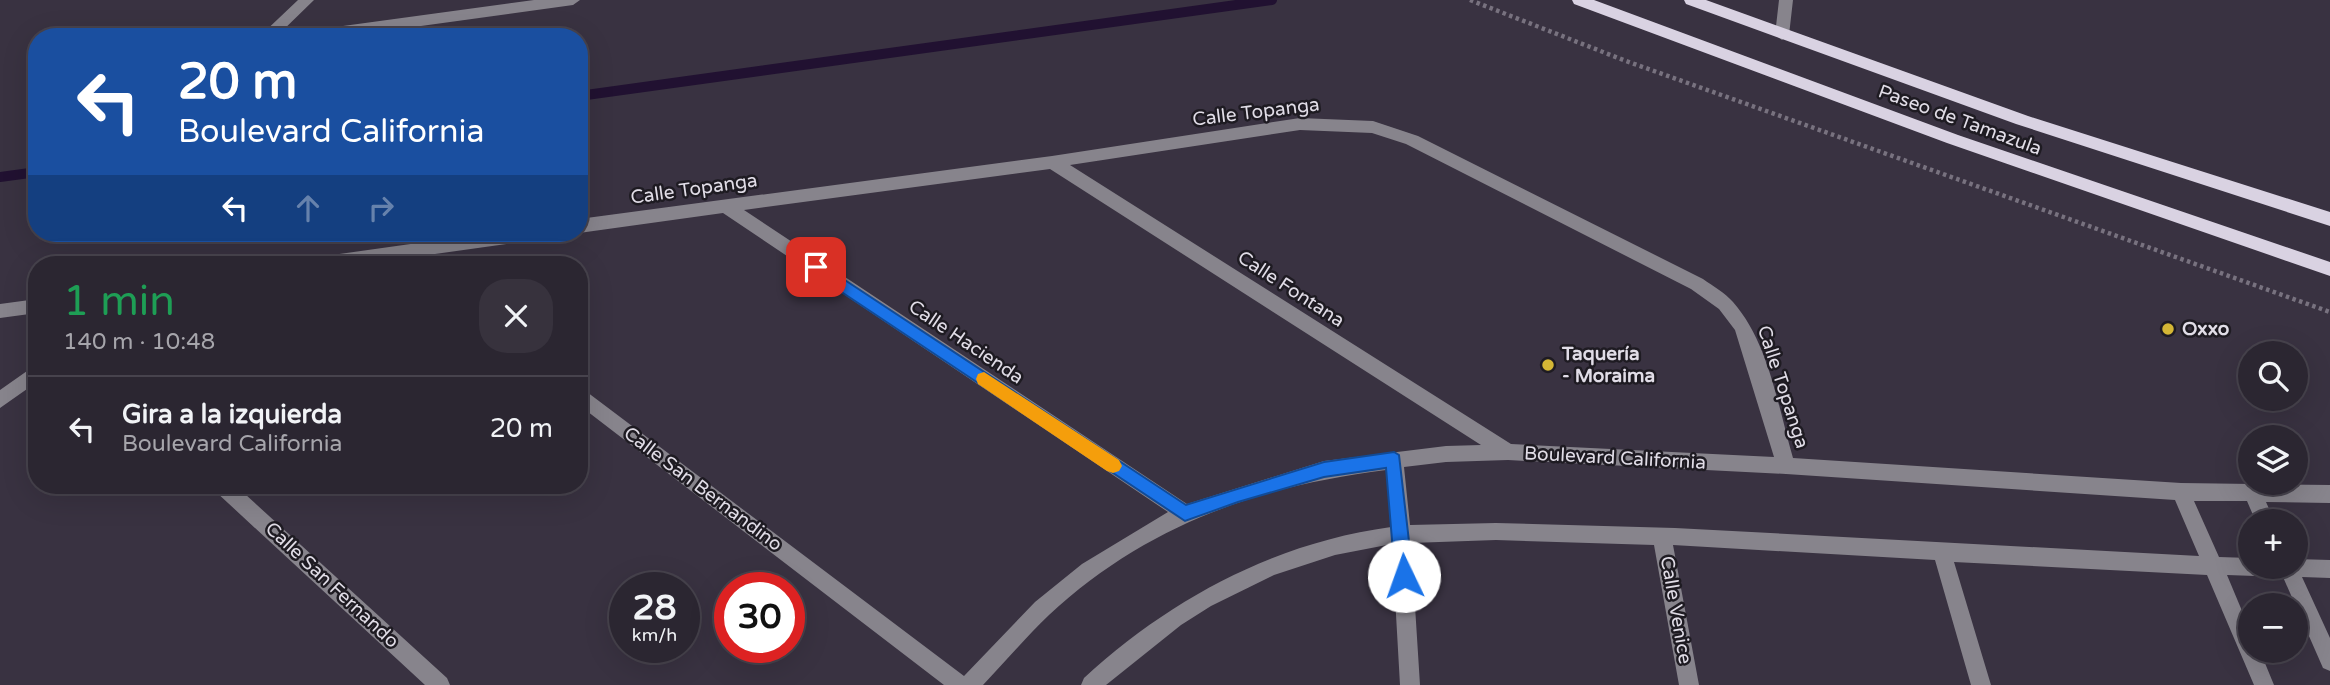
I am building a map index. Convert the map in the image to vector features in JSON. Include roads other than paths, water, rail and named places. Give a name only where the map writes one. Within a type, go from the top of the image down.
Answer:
[{"type":"main road","name":"Paseo de Tamazula","points":[[1579,0],[2006,160],[2330,269]]},
{"type":"main road","name":"Paseo de Tamazula","points":[[1691,0],[2022,120],[2330,219]]},
{"type":"street","points":[[276,28],[307,0]]},
{"type":"street","points":[[366,28],[573,0]]},
{"type":"street","points":[[1782,35],[1786,0]]},
{"type":"street","name":"Calle Topanga","points":[[588,225],[1052,162],[1300,124],[1373,127],[1412,140],[1697,284],[1725,304],[1742,326],[1755,360],[1786,466]]},
{"type":"street","name":"Calle Fontana","points":[[1052,162],[1508,453]]},
{"type":"street","name":"Calle Hacienda","points":[[724,205],[1185,513]]},
{"type":"street","points":[[373,256],[471,242]]},
{"type":"street","points":[[394,253],[398,256]]},
{"type":"street","points":[[0,311],[28,307]]},
{"type":"street","points":[[0,400],[28,379]]},
{"type":"street","name":"Calle San Bernandino","points":[[588,401],[960,685]]},
{"type":"street","name":"Boulevard California","points":[[969,685],[1042,609],[1089,570],[1150,531],[1185,513],[1238,494],[1324,469],[1446,454],[1508,453],[1786,466],[2181,492],[2238,493]]},
{"type":"street","points":[[1394,460],[1410,685]]},
{"type":"street","points":[[2181,492],[2264,685]]},
{"type":"street","name":"Calle San Fernando","points":[[232,494],[440,685]]},
{"type":"street","name":"Boulevard California","points":[[2308,494],[2330,494]]},
{"type":"street","points":[[1093,684],[1163,626],[1219,591],[1279,564],[1337,546],[1401,535],[1487,533],[1662,536],[2238,567]]},
{"type":"street","name":"Calle Venice","points":[[1662,536],[1689,685]]},
{"type":"street","points":[[1942,552],[1982,685]]},
{"type":"street","points":[[2308,568],[2330,569]]},
{"type":"street","points":[[2293,579],[2330,661]]},
{"type":"waterway","points":[[588,95],[1272,0]]},
{"type":"waterway","points":[[0,177],[28,173]]},
{"type":"place","name":"Oxxo","points":[[2168,329]]},
{"type":"place","name":"Taquería - Moraima","points":[[1548,365]]}]
